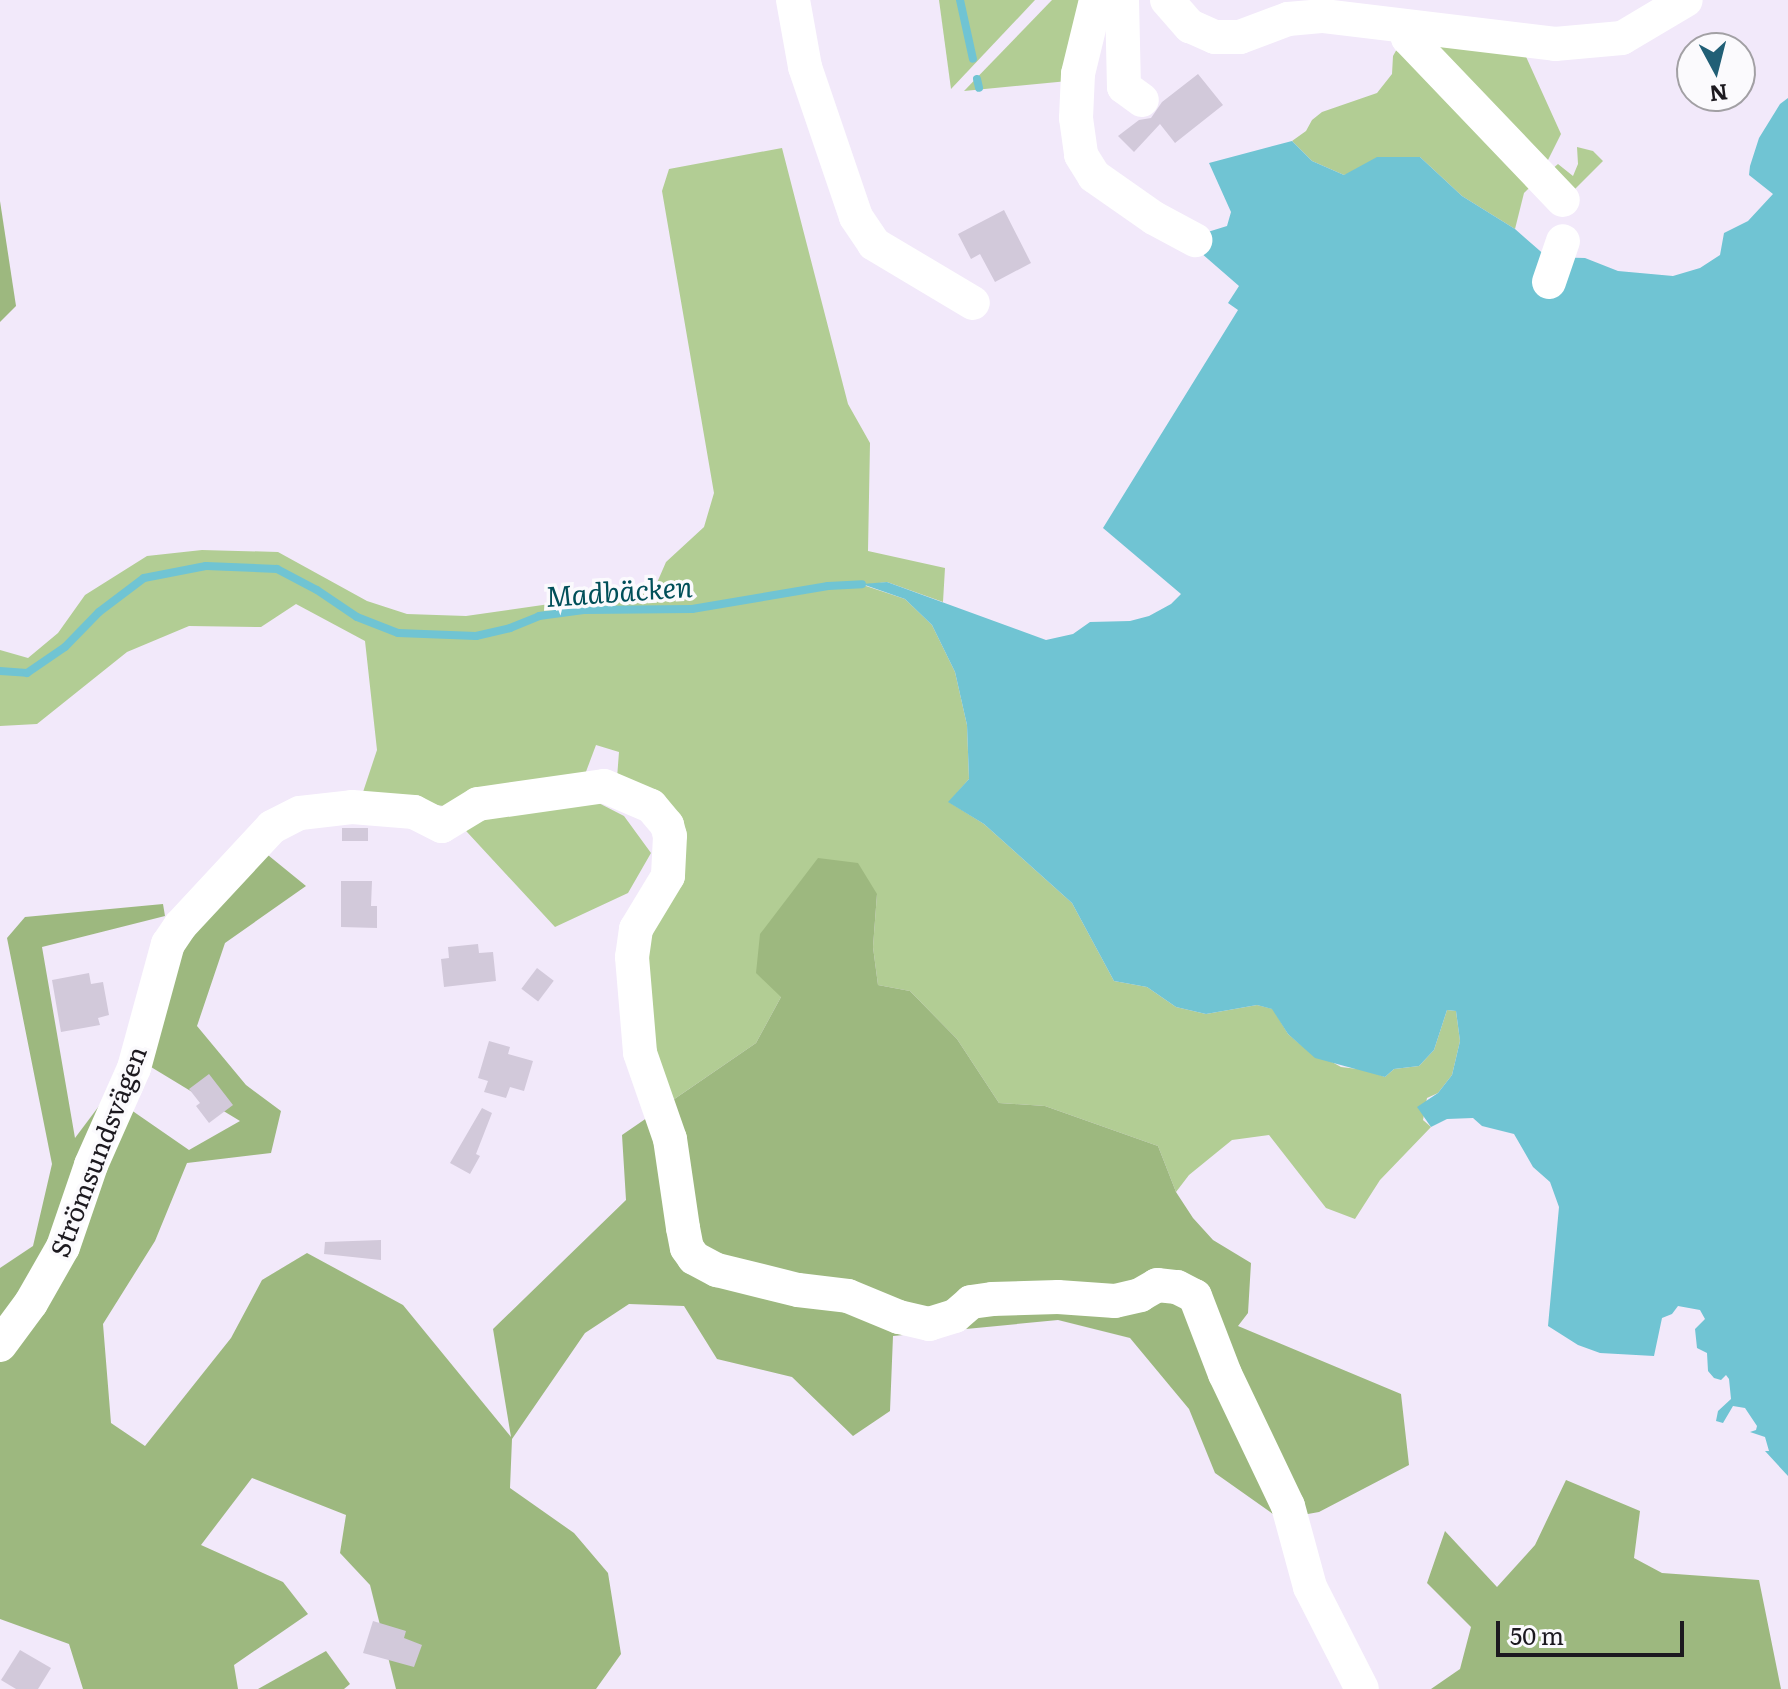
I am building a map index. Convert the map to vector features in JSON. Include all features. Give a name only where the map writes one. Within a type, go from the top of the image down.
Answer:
[{"type":"street","points":[[793,0],[805,67],[856,217],[874,244],[973,303]]},
{"type":"street","points":[[1096,0],[1078,74],[1076,118],[1081,155],[1094,176],[1154,218],[1195,240]]},
{"type":"street","points":[[1122,0],[1124,87],[1142,100]]},
{"type":"street","points":[[1167,0],[1190,26],[1215,37],[1240,37],[1288,19],[1324,16],[1407,29],[1555,44],[1610,42],[1639,30],[1686,0]]},
{"type":"street","points":[[1407,29],[1408,38],[1563,200]]},
{"type":"street","points":[[1549,282],[1563,241]]},
{"type":"street","name":"Strömsundsvägen","points":[[0,1345],[31,1303],[63,1247],[91,1165],[134,1068],[161,959],[180,926],[251,848],[284,819],[352,807],[414,812],[442,826],[478,804],[604,786],[637,797],[651,806],[667,825],[672,850],[668,876],[636,929],[632,944],[638,1041],[670,1139],[687,1248],[702,1264],[798,1290],[848,1296],[899,1317],[929,1324],[955,1316],[971,1302],[992,1299],[1058,1297],[1115,1301],[1140,1295],[1157,1285],[1177,1287],[1195,1296],[1225,1374],[1288,1506],[1310,1587],[1362,1689]]},
{"type":"green space","points":[[939,0],[1035,0],[951,89]]},
{"type":"green space","points":[[1052,0],[1079,0],[1068,81],[964,91]]},
{"type":"green space","points":[[1402,40],[1523,50],[1561,134],[1546,164],[1551,170],[1558,164],[1573,176],[1578,164],[1577,147],[1593,151],[1603,161],[1569,195],[1530,187],[1524,193],[1515,229],[1462,196],[1420,157],[1344,175],[1312,161],[1292,141],[1306,131],[1312,120],[1322,112],[1377,93],[1392,74],[1393,56]]},
{"type":"green space","points":[[782,148],[848,404],[870,443],[868,551],[945,568],[943,602],[887,582],[863,585],[905,599],[932,625],[955,672],[967,725],[969,779],[949,802],[984,824],[1072,903],[1114,981],[1147,987],[1176,1007],[1206,1014],[1257,1005],[1273,1009],[1288,1034],[1301,1045],[1341,1067],[1366,1070],[1385,1077],[1394,1069],[1419,1066],[1434,1050],[1447,1010],[1456,1011],[1460,1041],[1452,1075],[1438,1093],[1427,1098],[1423,1120],[1431,1127],[1380,1180],[1355,1219],[1326,1208],[1269,1135],[1232,1140],[1189,1175],[1176,1192],[1158,1146],[1045,1106],[999,1103],[957,1039],[910,991],[878,985],[873,947],[877,894],[781,997],[756,1043],[670,1102],[650,1058],[643,948],[681,870],[617,778],[619,752],[596,745],[584,777],[587,797],[624,816],[651,853],[628,893],[555,927],[443,806],[363,792],[377,750],[365,641],[296,604],[261,627],[189,626],[127,652],[37,724],[0,726],[0,650],[28,658],[58,633],[85,595],[147,556],[202,550],[278,552],[367,601],[407,614],[466,616],[633,592],[656,585],[666,562],[704,527],[714,493],[662,191],[669,169]]},
{"type":"green space","points":[[0,201],[16,306],[0,322]]},
{"type":"green space","points":[[263,851],[306,886],[225,943],[197,1026],[246,1085],[281,1111],[271,1153],[187,1163],[155,1241],[103,1324],[111,1423],[145,1446],[231,1338],[262,1280],[307,1253],[403,1305],[511,1437],[493,1329],[626,1200],[622,1135],[756,1043],[781,997],[756,973],[760,934],[818,858],[858,863],[877,894],[873,947],[878,985],[910,991],[957,1039],[999,1103],[1045,1106],[1158,1146],[1176,1192],[1193,1218],[1213,1240],[1251,1263],[1248,1313],[1238,1326],[1401,1394],[1409,1465],[1319,1512],[1280,1519],[1215,1473],[1189,1409],[1130,1338],[1058,1320],[893,1336],[890,1411],[853,1436],[792,1377],[717,1359],[684,1306],[629,1304],[585,1333],[512,1439],[510,1488],[574,1533],[608,1573],[621,1654],[596,1689],[396,1689],[370,1585],[340,1553],[346,1515],[252,1478],[201,1545],[283,1582],[308,1614],[234,1665],[238,1689],[83,1689],[69,1644],[0,1619],[0,1268],[33,1246],[52,1164],[7,938],[25,917],[163,904],[165,916],[42,947],[75,1138],[108,1094],[189,1150],[240,1121],[151,1067],[171,962]]},
{"type":"green space","points":[[1566,1480],[1640,1511],[1634,1558],[1662,1573],[1759,1580],[1781,1689],[1431,1689],[1460,1669],[1471,1627],[1427,1583],[1445,1531],[1497,1587],[1535,1545]]},
{"type":"green space","points":[[326,1651],[350,1684],[344,1689],[258,1689]]},
{"type":"water","points":[[1788,98],[1788,1476],[1765,1451],[1769,1451],[1765,1437],[1750,1432],[1757,1426],[1745,1408],[1733,1406],[1723,1423],[1716,1421],[1718,1411],[1731,1399],[1729,1379],[1726,1375],[1721,1380],[1714,1378],[1708,1371],[1707,1353],[1697,1348],[1695,1329],[1705,1319],[1700,1310],[1678,1306],[1672,1314],[1662,1318],[1654,1356],[1600,1353],[1578,1345],[1548,1326],[1559,1207],[1550,1182],[1533,1167],[1514,1134],[1482,1126],[1473,1118],[1447,1119],[1431,1127],[1417,1107],[1438,1093],[1452,1075],[1460,1041],[1456,1011],[1447,1010],[1434,1050],[1419,1066],[1394,1069],[1385,1077],[1315,1058],[1288,1034],[1272,1009],[1257,1005],[1206,1014],[1176,1007],[1147,987],[1114,981],[1072,903],[984,824],[948,802],[969,779],[967,725],[955,672],[932,625],[905,599],[862,584],[887,582],[1046,640],[1073,634],[1090,622],[1130,621],[1149,616],[1171,604],[1181,594],[1103,528],[1238,310],[1228,303],[1239,286],[1193,246],[1198,235],[1227,226],[1231,212],[1209,163],[1292,141],[1312,161],[1344,175],[1377,157],[1420,157],[1462,196],[1515,229],[1547,257],[1585,258],[1618,271],[1673,276],[1700,268],[1720,255],[1724,233],[1748,221],[1773,194],[1749,175],[1750,166],[1759,138],[1780,104]]},
{"type":"building","points":[[1198,74],[1223,105],[1175,143],[1160,124],[1134,152],[1118,136],[1139,120],[1151,118],[1162,102]]},
{"type":"building","points":[[1004,210],[1031,263],[995,282],[980,254],[971,259],[958,234]]},
{"type":"building","points":[[342,828],[368,828],[368,841],[342,841]]},
{"type":"building","points":[[341,881],[372,881],[371,906],[377,906],[377,928],[341,927]]},
{"type":"building","points":[[478,944],[479,953],[493,952],[496,981],[444,987],[441,959],[449,958],[448,947]]},
{"type":"building","points":[[537,968],[554,981],[538,1001],[521,989]]},
{"type":"building","points":[[89,973],[91,984],[103,982],[109,1015],[98,1018],[100,1025],[61,1032],[52,980]]},
{"type":"building","points":[[489,1041],[510,1047],[508,1054],[533,1061],[524,1091],[510,1087],[506,1098],[484,1092],[488,1081],[478,1078]]},
{"type":"building","points":[[209,1074],[233,1105],[209,1123],[196,1106],[200,1103],[189,1089]]},
{"type":"building","points":[[482,1108],[492,1113],[476,1154],[480,1156],[470,1174],[450,1163]]},
{"type":"building","points":[[381,1240],[381,1260],[324,1254],[325,1242]]},
{"type":"building","points":[[373,1621],[406,1631],[404,1638],[422,1645],[414,1667],[363,1653]]},
{"type":"building","points":[[20,1650],[51,1668],[38,1689],[16,1689],[1,1680]]},
{"type":"waterway","points":[[960,0],[973,59]]},
{"type":"waterway","points":[[977,79],[979,88]]},
{"type":"waterway","name":"Madbäcken","points":[[0,671],[27,673],[65,647],[99,612],[144,578],[206,566],[277,569],[317,590],[357,617],[398,633],[476,636],[510,628],[539,616],[584,610],[692,609],[828,586],[862,584]]}]
